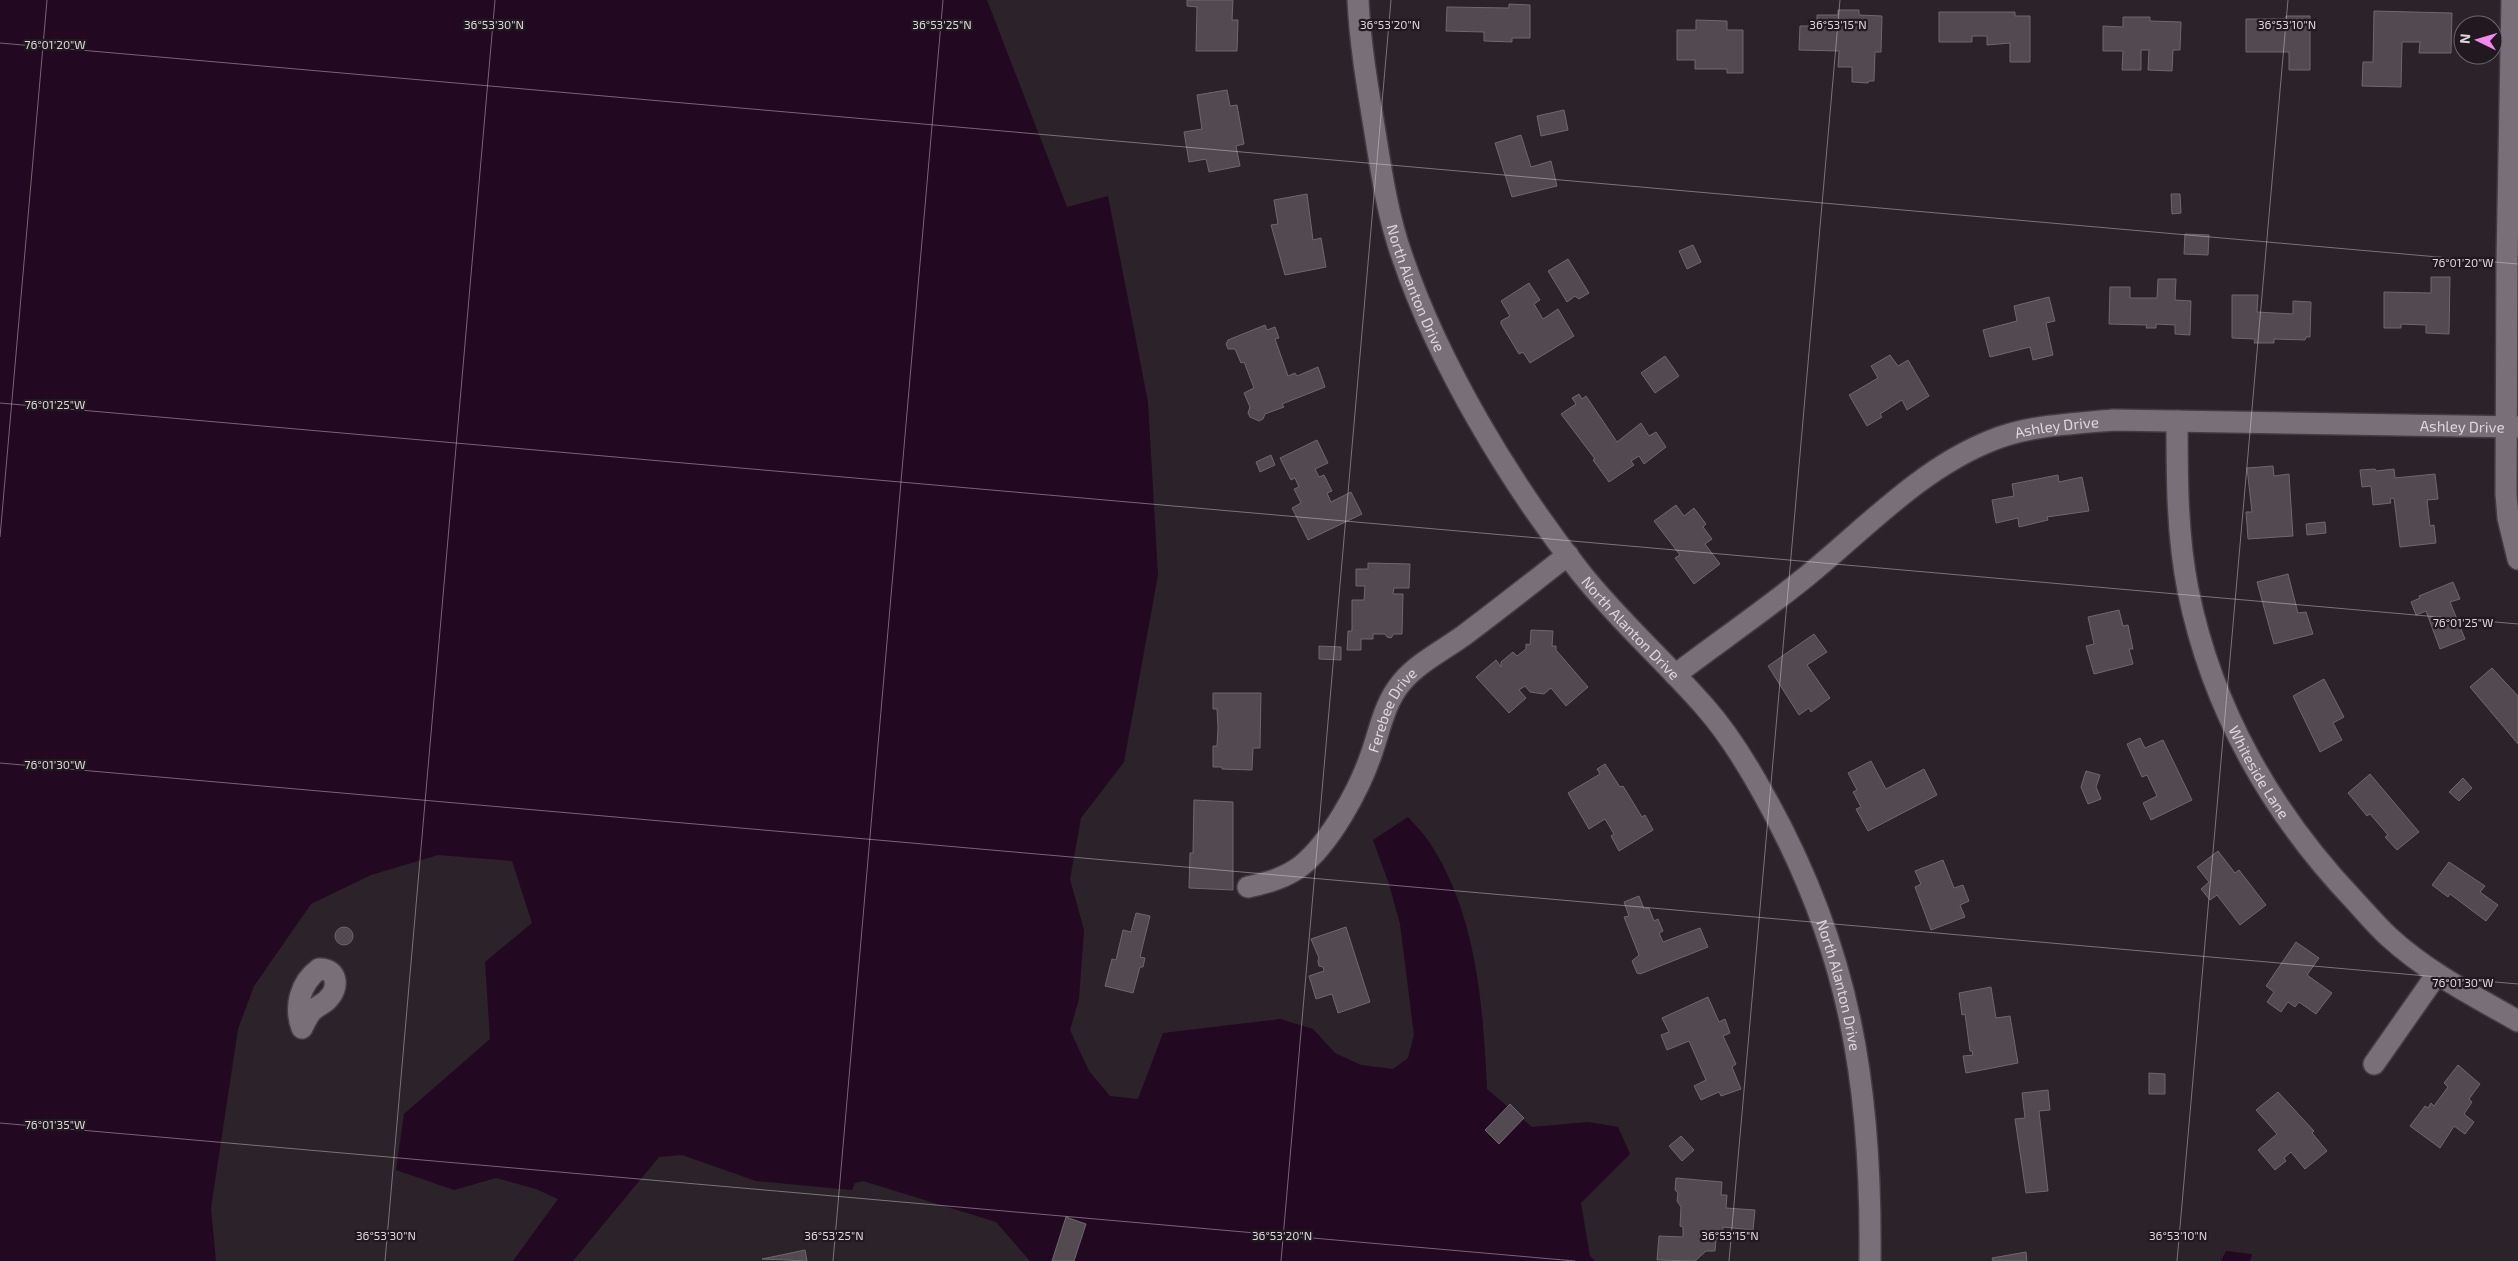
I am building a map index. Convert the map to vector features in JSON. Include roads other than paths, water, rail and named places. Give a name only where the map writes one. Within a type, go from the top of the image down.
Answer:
[{"type":"street","name":"North Alanton Drive","points":[[1358,0],[1380,166],[1402,256],[1420,303],[1474,412],[1539,515],[1568,555],[1624,622],[1708,710],[1729,739],[1763,793],[1796,858],[1830,940],[1849,1008],[1859,1065],[1866,1130],[1871,1208],[1870,1261]]},
{"type":"street","points":[[2512,0],[2512,427],[2506,494],[2508,518],[2518,559]]},
{"type":"street","name":"Ashley Drive","points":[[1675,675],[1802,580],[1901,497],[1969,451],[2013,433],[2060,425],[2113,420],[2512,427]]},
{"type":"street","name":"Whiteside Lane","points":[[2177,421],[2180,533],[2188,589],[2200,644],[2237,736],[2272,799],[2320,864],[2389,937],[2437,974],[2518,1022]]},
{"type":"street","name":"Ferebee Drive","points":[[1248,887],[1282,878],[1317,851],[1359,784],[1371,756],[1385,712],[1402,682],[1414,670],[1463,636],[1568,555]]},
{"type":"street","points":[[2374,1064],[2437,974]]}]
